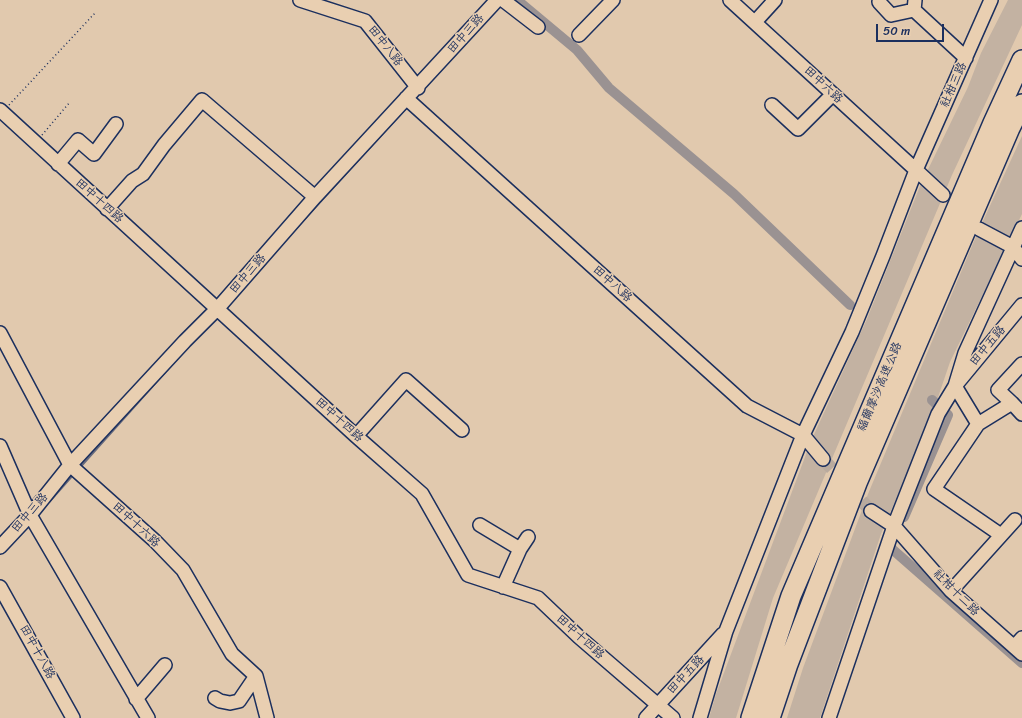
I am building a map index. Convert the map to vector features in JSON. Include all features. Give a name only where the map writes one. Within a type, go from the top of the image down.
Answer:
[{"type":"highway","name":"福爾摩沙高速公路","points":[[751,718],[792,596],[993,123],[1022,60]]},
{"type":"highway","name":"福爾摩沙高速公路","points":[[770,718],[788,664],[857,483],[1010,128],[1022,104]]},
{"type":"street","name":"田中八路","points":[[300,0],[365,21],[418,88]]},
{"type":"street","name":"田中三路","points":[[0,547],[30,515],[70,465],[185,341],[218,308],[315,197],[406,98],[418,88],[496,0]]},
{"type":"street","points":[[503,0],[538,27]]},
{"type":"street","points":[[579,35],[612,0]]},
{"type":"street","name":"田中六路","points":[[730,0],[943,194]]},
{"type":"street","points":[[755,22],[776,0]]},
{"type":"street","name":"社柑三路","points":[[700,718],[726,631],[803,435],[852,332],[916,170],[991,0]]},
{"type":"street","points":[[879,2],[891,15],[914,5],[966,58]]},
{"type":"street","points":[[772,105],[798,129],[833,94]]},
{"type":"street","name":"田中八路","points":[[406,98],[747,406],[803,435],[824,459]]},
{"type":"street","points":[[107,209],[132,181],[143,174],[164,145],[202,100],[315,197]]},
{"type":"street","name":"田中十四路","points":[[1,111],[107,209],[218,308],[356,436],[422,494],[468,576],[538,598],[657,706],[673,718]]},
{"type":"street","points":[[58,164],[78,140],[94,154],[116,124]]},
{"type":"street","points":[[829,718],[894,526],[938,414],[951,391],[965,353],[1022,228]]},
{"type":"street","points":[[978,229],[1013,247],[1022,259]]},
{"type":"street","name":"田中五路","points":[[951,391],[1022,305]]},
{"type":"street","name":"田中十六路","points":[[0,333],[70,465],[155,541],[183,570],[232,654],[256,676]]},
{"type":"street","points":[[1022,364],[998,390],[1022,414]]},
{"type":"street","points":[[356,436],[406,380],[462,430]]},
{"type":"street","points":[[951,391],[978,424]]},
{"type":"street","points":[[1001,534],[934,489],[978,424],[1012,403]]},
{"type":"street","points":[[0,446],[30,515],[148,718]]},
{"type":"street","points":[[871,511],[894,526]]},
{"type":"street","points":[[951,591],[1014,520]]},
{"type":"street","points":[[480,525],[520,549]]},
{"type":"street","name":"社柑十二路","points":[[894,526],[951,591],[1019,646]]},
{"type":"street","points":[[503,587],[520,549],[528,537]]},
{"type":"street","name":"田中十八路","points":[[0,587],[73,718]]},
{"type":"street","name":"田中五路","points":[[646,718],[726,631]]},
{"type":"street","points":[[136,699],[165,665]]},
{"type":"street","points":[[215,698],[220,701],[230,703],[239,701],[256,676]]},
{"type":"street","points":[[256,676],[267,718]]},
{"type":"path","points":[[1,111],[95,13]]},
{"type":"path","points":[[36,142],[70,102]]},
{"type":"shaded area","points":[[1008,0],[1022,0],[1022,25],[952,175],[773,598],[736,718],[709,718],[716,694],[811,441],[867,319],[920,186],[968,87],[981,53]]},
{"type":"shaded area","points":[[1022,136],[1022,214],[950,362],[933,412],[881,534],[820,718],[787,718],[803,668],[868,494],[977,234]]},
{"type":"waterway","points":[[517,0],[577,50],[609,88],[734,194],[850,305]]},
{"type":"waterway","points":[[416,97],[437,74]]},
{"type":"waterway","points":[[288,237],[406,108]]},
{"type":"waterway","points":[[82,465],[184,351]]},
{"type":"waterway","points":[[904,517],[948,415],[932,400]]},
{"type":"waterway","points":[[49,502],[72,476]]},
{"type":"waterway","points":[[891,546],[892,549],[1022,663]]},
{"type":"tunnel","points":[[823,459],[871,511]]}]
